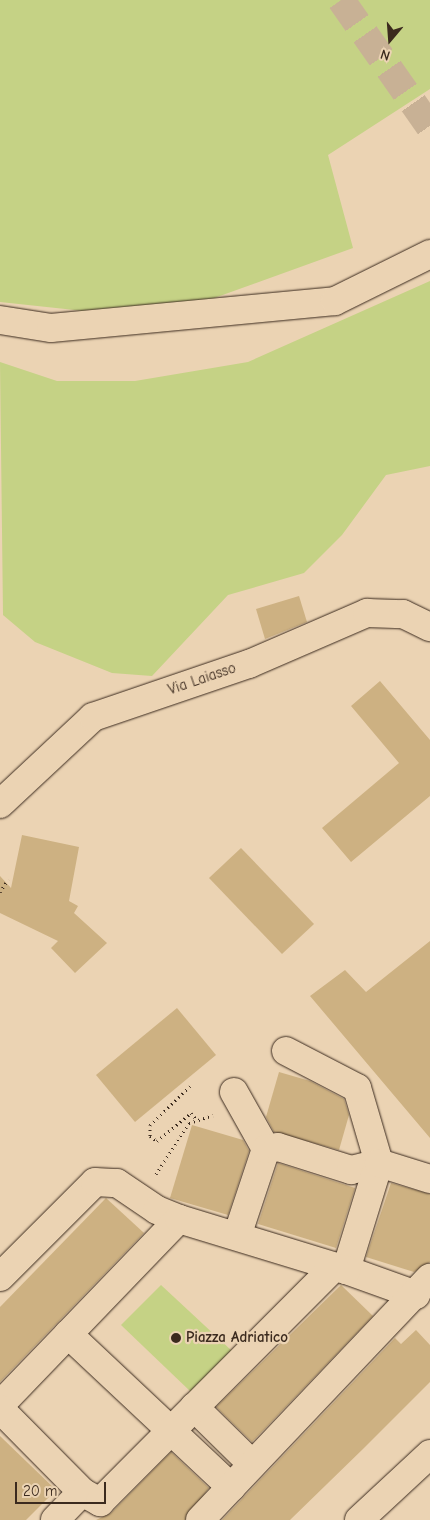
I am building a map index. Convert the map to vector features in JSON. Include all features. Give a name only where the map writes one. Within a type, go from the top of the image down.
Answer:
[{"type":"street","points":[[0,320],[51,328],[335,301],[430,254]]},
{"type":"street","name":"Via Laiasso","points":[[0,804],[93,718],[249,664],[367,613],[403,614],[430,627]]},
{"type":"street","points":[[180,1219],[68,1334],[2,1406],[82,1492],[100,1502],[194,1407],[340,1268],[379,1163],[357,1088],[286,1051]]},
{"type":"street","points":[[237,1236],[266,1149],[238,1100]]},
{"type":"street","points":[[266,1149],[278,1147],[351,1170],[379,1163],[430,1179]]},
{"type":"street","points":[[0,1277],[89,1185],[111,1181],[180,1219],[340,1268],[423,1287]]},
{"type":"street","points":[[200,1520],[423,1287]]},
{"type":"street","points":[[68,1334],[231,1487]]},
{"type":"street","points":[[194,1407],[252,1464]]},
{"type":"street","points":[[359,1520],[430,1454]]},
{"type":"street","points":[[55,1520],[82,1492]]},
{"type":"path","points":[[0,892],[8,879]]},
{"type":"path","points":[[190,1086],[150,1126],[150,1136],[157,1141],[191,1113],[197,1120]]},
{"type":"path","points":[[140,1197],[187,1125],[238,1100]]},
{"type":"green space","points":[[0,0],[430,0],[430,89],[328,155],[353,248],[192,306],[84,311],[0,302]]},
{"type":"green space","points":[[430,281],[430,466],[386,475],[342,535],[304,573],[228,595],[152,676],[112,673],[35,642],[3,615],[0,362],[57,381],[135,381],[248,362]]},
{"type":"green space","name":"Piazza Adriatico","points":[[161,1285],[232,1351],[191,1392],[121,1325]]},
{"type":"building","points":[[299,596],[307,622],[265,639],[256,609]]},
{"type":"building","points":[[380,681],[430,740],[430,796],[351,862],[322,828],[399,763],[351,706]]},
{"type":"building","points":[[22,835],[79,847],[69,901],[78,906],[74,913],[107,943],[75,973],[51,948],[58,941],[0,913],[0,876],[11,888]]},
{"type":"building","points":[[241,848],[314,924],[282,954],[209,878]]},
{"type":"building","points":[[430,941],[430,1138],[310,996],[345,970],[366,992]]},
{"type":"building","points":[[177,1008],[216,1055],[135,1122],[96,1075]]},
{"type":"building","points":[[279,1072],[310,1081],[344,1099],[349,1115],[339,1150],[274,1132],[266,1117]]},
{"type":"building","points":[[192,1125],[243,1140],[249,1151],[228,1215],[170,1198]]},
{"type":"building","points":[[278,1163],[355,1188],[336,1248],[258,1224]]},
{"type":"building","points":[[391,1183],[430,1194],[430,1262],[414,1272],[366,1257]]},
{"type":"building","points":[[106,1198],[144,1233],[0,1382],[0,1307]]},
{"type":"building","points":[[341,1285],[373,1316],[252,1442],[216,1407]]},
{"type":"building","points":[[416,1330],[430,1345],[430,1382],[364,1448],[290,1520],[222,1520],[395,1338],[401,1344]]},
{"type":"building","points":[[0,1436],[56,1490],[26,1520],[0,1520]]},
{"type":"building","points":[[171,1452],[209,1488],[185,1520],[96,1520],[111,1513]]},
{"type":"tunnel","points":[[341,0],[430,127]]},
{"type":"place","name":"Piazza Adriatico","points":[[176,1338]]}]
